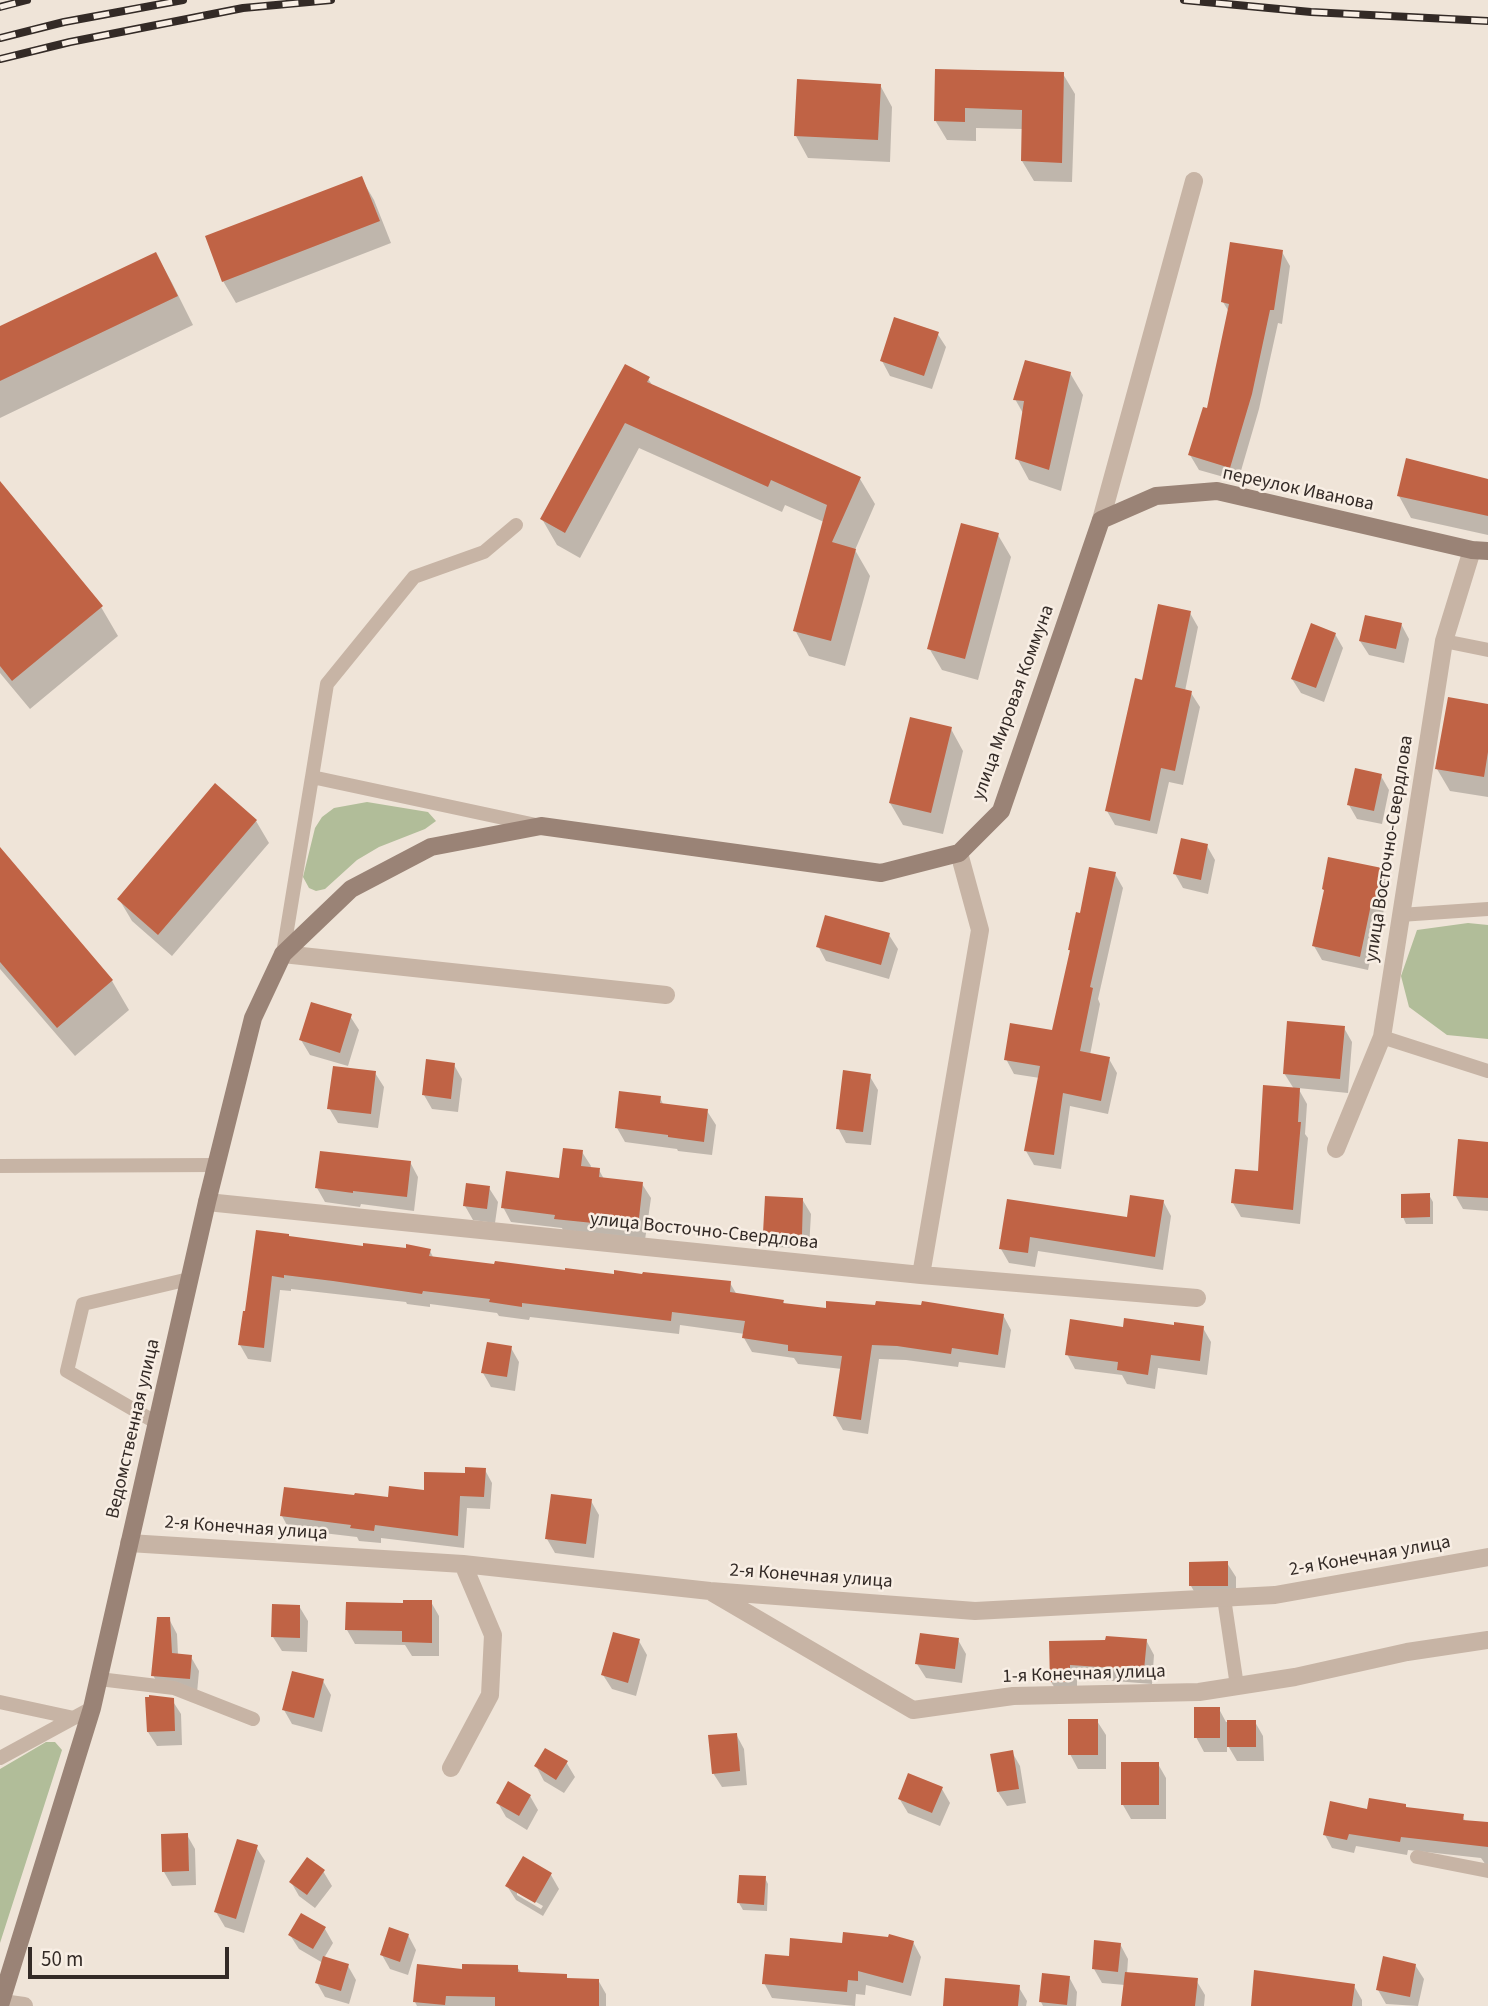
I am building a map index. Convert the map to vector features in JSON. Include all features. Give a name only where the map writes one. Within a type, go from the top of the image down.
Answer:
[{"type":"main road","name":"переулок Иванова","points":[[1101,520],[1156,496],[1217,491],[1480,551]]},
{"type":"main road","name":"улица Мировая Коммуна","points":[[959,853],[1001,811],[1101,520]]},
{"type":"main road","name":"Ведомственная улица","points":[[1,2004],[92,1709],[207,1202],[253,1018],[283,954],[351,889],[431,848],[541,826],[881,873],[959,853]]},
{"type":"street","name":"улица Мировая Коммуна","points":[[1101,520],[1194,181]]},
{"type":"street","name":"улица Восточно-Свердлова","points":[[1336,1149],[1382,1037],[1444,641],[1480,551]]},
{"type":"street","points":[[921,1275],[980,930],[959,853]]},
{"type":"street","points":[[283,954],[666,995]]},
{"type":"street","name":"улица Восточно-Свердлова","points":[[207,1202],[921,1275],[1196,1298]]},
{"type":"street","name":"2-я Конечная улица","points":[[129,1543],[463,1564],[710,1591],[975,1611],[1275,1595],[1488,1557]]},
{"type":"street","points":[[451,1768],[490,1695],[493,1635],[463,1564]]},
{"type":"street","name":"1-я Конечная улица","points":[[710,1591],[913,1710],[1013,1696],[1199,1692],[1295,1677],[1407,1651],[1488,1640]]},
{"type":"street","points":[[1,2004],[24,2006]]},
{"type":"lane","points":[[283,954],[327,684],[414,577],[484,552],[516,525]]},
{"type":"lane","points":[[1444,641],[1488,650]]},
{"type":"lane","points":[[312,777],[541,826]]},
{"type":"lane","points":[[1400,915],[1488,909]]},
{"type":"lane","points":[[1382,1037],[1488,1071]]},
{"type":"lane","points":[[0,1166],[216,1165]]},
{"type":"lane","points":[[157,1423],[67,1371],[83,1304],[190,1279]]},
{"type":"lane","points":[[1224,1598],[1237,1686]]},
{"type":"lane","points":[[99,1679],[174,1688],[253,1719]]},
{"type":"lane","points":[[0,1702],[74,1718]]},
{"type":"lane","points":[[0,1758],[92,1709]]},
{"type":"lane","points":[[1416,1857],[1488,1871]]},
{"type":"green space","points":[[367,802],[428,812],[436,821],[425,829],[379,847],[357,860],[325,889],[316,891],[309,888],[303,877],[315,828],[322,817],[334,808]]},
{"type":"green space","points":[[1468,923],[1488,925],[1488,1039],[1447,1035],[1409,1007],[1401,976],[1417,930]]},
{"type":"green space","points":[[46,1742],[55,1742],[62,1750],[0,1943],[0,1769]]},
{"type":"building","points":[[935,69],[1064,72],[1062,163],[1021,161],[1022,110],[965,108],[965,122],[934,121]]},
{"type":"building","points":[[797,79],[881,84],[878,140],[794,136]]},
{"type":"building","points":[[362,176],[380,221],[222,282],[205,236]]},
{"type":"building","points":[[1230,242],[1283,250],[1274,310],[1270,310],[1252,394],[1230,468],[1188,455],[1203,407],[1207,408],[1229,304],[1221,302]]},
{"type":"building","points":[[156,252],[178,296],[0,381],[0,326]]},
{"type":"building","points":[[894,317],[939,332],[924,376],[880,361]]},
{"type":"building","points":[[1025,360],[1071,372],[1049,470],[1015,459],[1024,401],[1013,400]]},
{"type":"building","points":[[625,364],[650,377],[647,382],[861,477],[832,542],[856,549],[831,641],[793,631],[827,505],[771,480],[768,487],[625,423],[565,533],[540,519]]},
{"type":"building","points":[[1406,458],[1488,479],[1488,516],[1397,496]]},
{"type":"building","points":[[0,481],[103,606],[12,681],[0,666]]},
{"type":"building","points":[[961,523],[999,533],[965,659],[927,649]]},
{"type":"building","points":[[1158,604],[1191,611],[1175,687],[1192,691],[1175,771],[1161,768],[1150,821],[1105,811],[1135,678],[1142,680]]},
{"type":"building","points":[[1365,615],[1402,623],[1396,649],[1359,641]]},
{"type":"building","points":[[1311,623],[1336,633],[1316,688],[1291,679]]},
{"type":"building","points":[[1448,697],[1488,704],[1488,752],[1484,777],[1435,769]]},
{"type":"building","points":[[910,717],[952,727],[931,813],[889,803]]},
{"type":"building","points":[[1355,768],[1382,774],[1374,811],[1347,805]]},
{"type":"building","points":[[215,783],[257,820],[158,935],[117,899]]},
{"type":"building","points":[[1181,838],[1208,844],[1201,880],[1173,874]]},
{"type":"building","points":[[0,847],[113,980],[57,1028],[0,962]]},
{"type":"building","points":[[1328,857],[1382,868],[1360,957],[1312,946]]},
{"type":"building","points":[[1089,867],[1116,872],[1090,987],[1093,988],[1080,1051],[1110,1057],[1101,1101],[1063,1093],[1054,1155],[1024,1151],[1040,1066],[1004,1060],[1010,1023],[1052,1030],[1076,912],[1080,913]]},
{"type":"building","points":[[825,915],[890,933],[881,965],[816,947]]},
{"type":"building","points":[[311,1002],[352,1014],[340,1053],[299,1040]]},
{"type":"building","points":[[1287,1021],[1345,1026],[1340,1079],[1283,1074]]},
{"type":"building","points":[[426,1059],[455,1063],[451,1099],[422,1095]]},
{"type":"building","points":[[333,1066],[376,1071],[371,1114],[327,1109]]},
{"type":"building","points":[[843,1070],[871,1074],[863,1132],[836,1129]]},
{"type":"building","points":[[1263,1085],[1300,1088],[1298,1122],[1301,1122],[1293,1210],[1231,1203],[1235,1169],[1258,1171]]},
{"type":"building","points":[[619,1091],[661,1096],[660,1103],[708,1109],[704,1142],[615,1128]]},
{"type":"building","points":[[1458,1139],[1488,1142],[1488,1198],[1453,1196]]},
{"type":"building","points":[[563,1148],[583,1150],[581,1166],[600,1168],[599,1177],[643,1182],[638,1227],[554,1219],[555,1215],[501,1208],[506,1171],[559,1178]]},
{"type":"building","points":[[320,1151],[411,1161],[407,1197],[315,1188]]},
{"type":"building","points":[[466,1183],[490,1186],[487,1209],[463,1206]]},
{"type":"building","points":[[1430,1193],[1430,1217],[1401,1218],[1401,1194]]},
{"type":"building","points":[[1130,1195],[1164,1200],[1155,1257],[1030,1237],[1028,1253],[999,1249],[1007,1199],[1127,1217]]},
{"type":"building","points":[[765,1196],[803,1198],[802,1235],[763,1233]]},
{"type":"building","points":[[256,1230],[363,1246],[363,1243],[406,1248],[406,1244],[431,1249],[429,1256],[494,1264],[495,1261],[565,1270],[614,1274],[614,1270],[731,1281],[730,1292],[784,1300],[783,1303],[826,1308],[826,1301],[875,1305],[876,1301],[921,1305],[922,1301],[1004,1314],[998,1355],[952,1348],[951,1354],[872,1345],[861,1420],[833,1416],[842,1356],[788,1351],[788,1345],[742,1338],[745,1321],[672,1312],[671,1321],[522,1303],[522,1307],[489,1302],[490,1299],[423,1291],[422,1294],[284,1275],[284,1278],[272,1276],[264,1348],[238,1345]]},
{"type":"building","points":[[1124,1318],[1204,1326],[1200,1361],[1151,1355],[1148,1375],[1117,1370],[1118,1362],[1065,1355],[1070,1319],[1123,1327]]},
{"type":"building","points":[[487,1342],[512,1346],[507,1377],[481,1373]]},
{"type":"building","points":[[465,1467],[486,1468],[484,1497],[460,1496],[458,1536],[375,1525],[374,1531],[350,1528],[351,1525],[280,1516],[284,1487],[388,1497],[389,1486],[424,1490],[424,1472],[465,1473]]},
{"type":"building","points":[[551,1494],[592,1499],[586,1544],[545,1539]]},
{"type":"building","points":[[1228,1561],[1228,1586],[1189,1586],[1189,1562]]},
{"type":"building","points":[[403,1600],[432,1600],[432,1643],[402,1642],[402,1631],[345,1630],[346,1602],[403,1603]]},
{"type":"building","points":[[272,1604],[300,1605],[300,1638],[271,1637]]},
{"type":"building","points":[[157,1617],[170,1617],[172,1653],[192,1655],[190,1679],[151,1676]]},
{"type":"building","points":[[613,1632],[640,1639],[628,1683],[601,1675]]},
{"type":"building","points":[[920,1633],[959,1638],[955,1669],[915,1664]]},
{"type":"building","points":[[1106,1636],[1147,1639],[1144,1670],[1070,1665],[1070,1682],[1050,1682],[1049,1641],[1105,1640]]},
{"type":"building","points":[[292,1671],[324,1679],[314,1718],[282,1710]]},
{"type":"building","points":[[149,1695],[174,1698],[175,1731],[147,1732],[145,1697]]},
{"type":"building","points":[[1194,1707],[1220,1707],[1220,1738],[1194,1738]]},
{"type":"building","points":[[1068,1719],[1098,1719],[1098,1755],[1068,1755]]},
{"type":"building","points":[[1227,1720],[1256,1720],[1256,1747],[1227,1747]]},
{"type":"building","points":[[737,1733],[740,1771],[712,1774],[708,1735]]},
{"type":"building","points":[[545,1748],[568,1761],[556,1780],[534,1766]]},
{"type":"building","points":[[1013,1750],[1019,1789],[997,1792],[990,1754]]},
{"type":"building","points":[[1121,1762],[1159,1762],[1159,1805],[1121,1805]]},
{"type":"building","points":[[908,1773],[943,1787],[932,1813],[898,1799]]},
{"type":"building","points":[[508,1781],[531,1795],[519,1816],[496,1803]]},
{"type":"building","points":[[1369,1798],[1406,1804],[1406,1807],[1464,1814],[1463,1820],[1488,1822],[1488,1847],[1401,1837],[1400,1842],[1349,1834],[1347,1840],[1323,1835],[1330,1801],[1367,1809]]},
{"type":"building","points":[[188,1833],[189,1871],[162,1872],[161,1834]]},
{"type":"building","points":[[237,1839],[258,1845],[236,1919],[214,1912]]},
{"type":"building","points":[[523,1856],[552,1873],[535,1903],[505,1886]]},
{"type":"building","points":[[307,1857],[325,1870],[307,1895],[289,1882]]},
{"type":"building","points":[[739,1875],[766,1876],[764,1905],[737,1903]]},
{"type":"building","points":[[301,1913],[326,1927],[313,1949],[288,1935]]},
{"type":"building","points":[[389,1927],[409,1934],[400,1962],[380,1955]]},
{"type":"building","points":[[843,1932],[888,1937],[889,1934],[914,1941],[903,1983],[858,1971],[858,1981],[848,1980],[847,1992],[762,1984],[765,1954],[789,1956],[790,1938],[842,1943]]},
{"type":"building","points":[[1094,1940],[1121,1943],[1118,1972],[1092,1969]]},
{"type":"building","points":[[323,1956],[349,1964],[341,1991],[315,1983]]},
{"type":"building","points":[[1383,1956],[1416,1964],[1410,1997],[1376,1990]]},
{"type":"building","points":[[417,1964],[462,1969],[462,1964],[518,1965],[518,1972],[567,1974],[567,1978],[599,1979],[599,2006],[495,2006],[495,1997],[446,1996],[445,2005],[413,2002]]},
{"type":"building","points":[[1254,1970],[1355,1984],[1352,2006],[1251,2006]]},
{"type":"building","points":[[1125,1972],[1198,1978],[1195,2006],[1121,2006]]},
{"type":"building","points":[[1042,1973],[1070,1976],[1067,2005],[1039,2002]]},
{"type":"building","points":[[945,1978],[1020,1985],[1018,2006],[943,2006]]},
{"type":"railway","points":[[0,7],[27,0]]},
{"type":"railway","points":[[0,38],[64,22],[183,0]]},
{"type":"railway","points":[[0,59],[70,42],[243,8],[331,0]]},
{"type":"railway","points":[[1184,0],[1311,12],[1488,21]]}]
